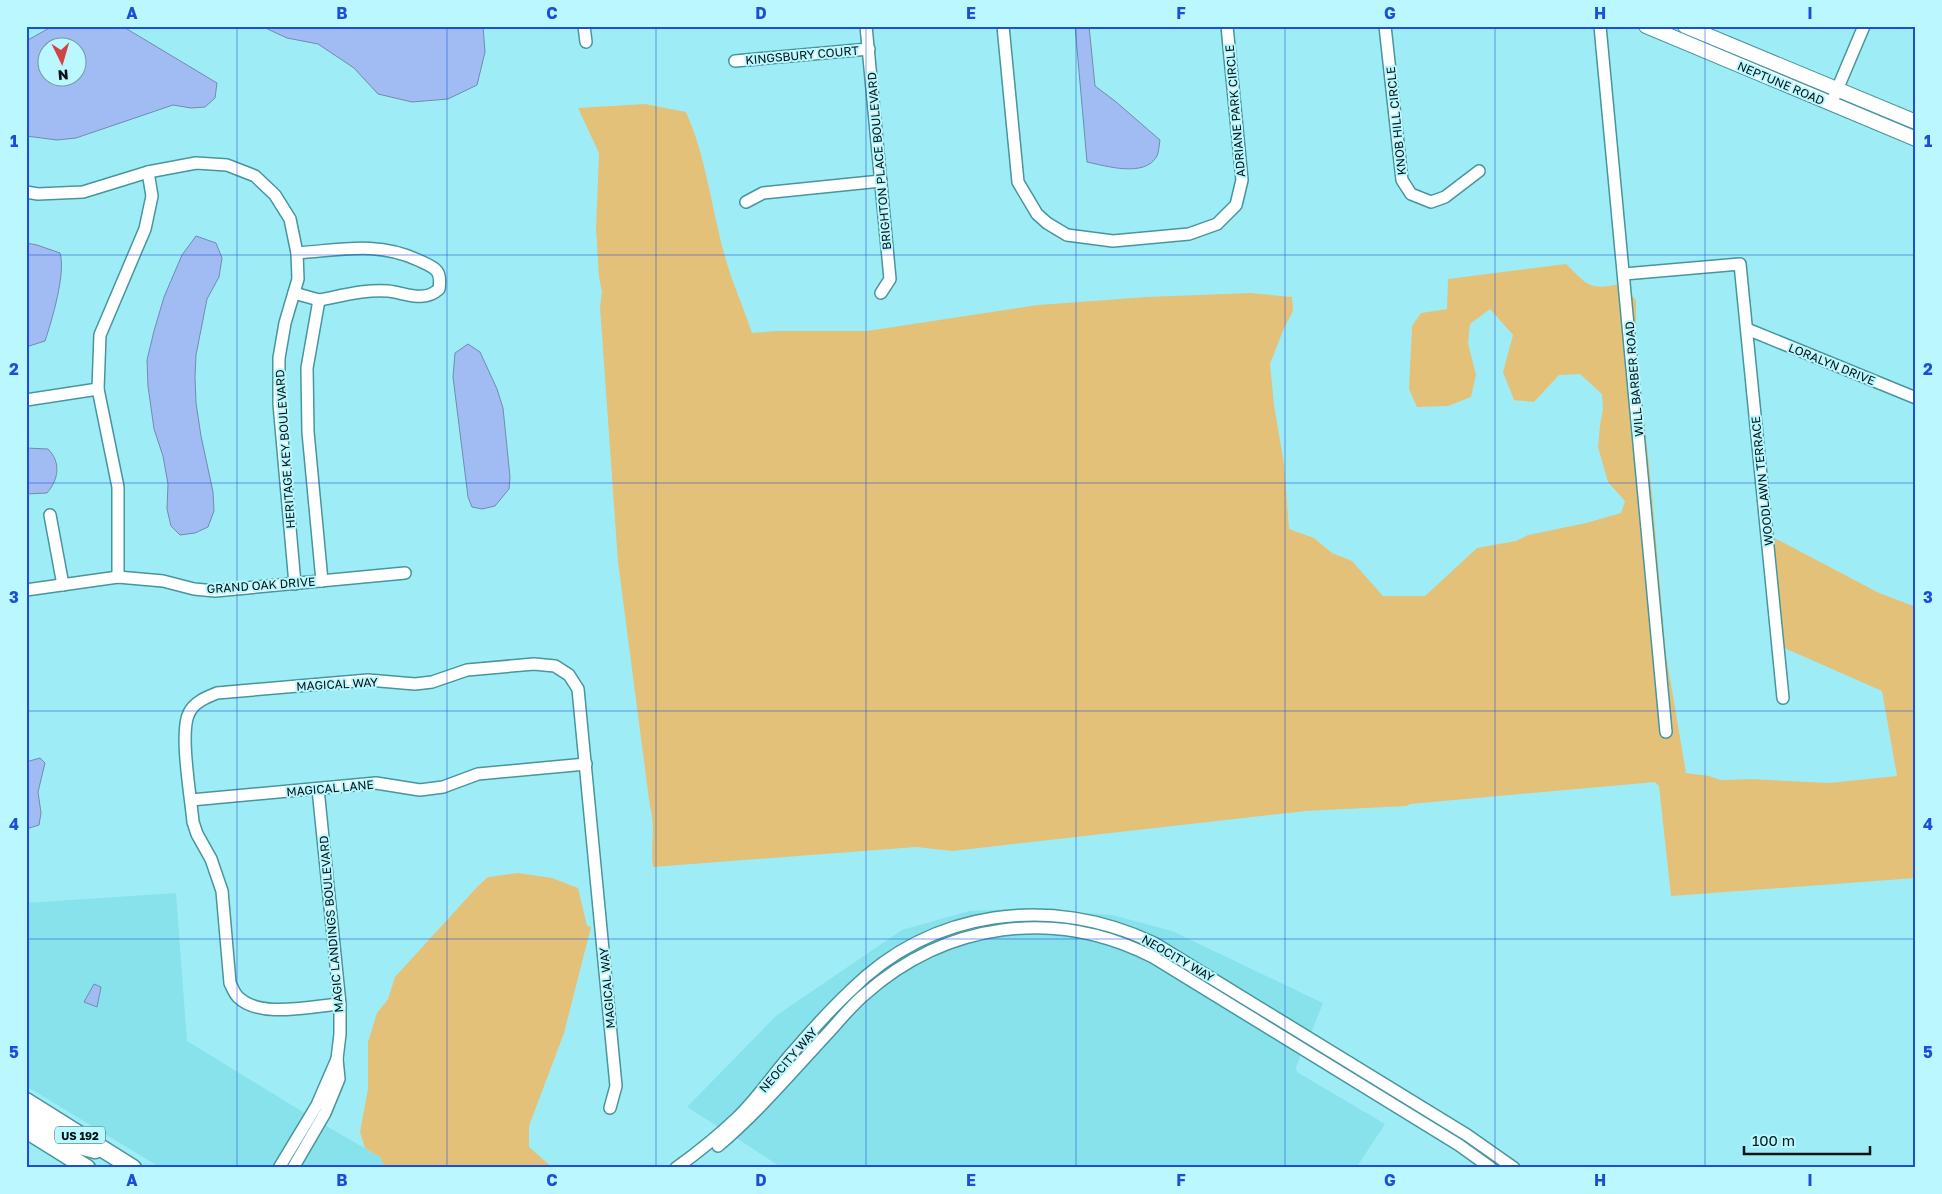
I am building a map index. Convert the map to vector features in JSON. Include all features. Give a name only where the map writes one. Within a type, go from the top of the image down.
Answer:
[{"type":"highway","name":"US 192","points":[[26,1101],[133,1168]]},
{"type":"highway","points":[[26,1116],[68,1143],[110,1153]]},
{"type":"highway","name":"US 192","points":[[26,1130],[87,1168]]},
{"type":"main road","name":"NEPTUNE ROAD","points":[[1646,26],[1916,139]]},
{"type":"main road","name":"NEPTUNE ROAD","points":[[1685,26],[1916,122]]},
{"type":"street","points":[[584,26],[586,42]]},
{"type":"street","name":"BRIGHTON PLACE BOULEVARD","points":[[866,26],[890,279],[882,293]]},
{"type":"street","name":"ADRIANE PARK CIRCLE","points":[[1003,26],[1018,182],[1037,214],[1067,235],[1113,241],[1189,234],[1217,224],[1236,205],[1242,180],[1227,26]]},
{"type":"street","name":"KNOB HILL CIRCLE","points":[[1385,26],[1402,180],[1406,187],[1411,194],[1431,202],[1446,197],[1479,171]]},
{"type":"street","name":"WILL BARBER ROAD","points":[[1600,26],[1666,732]]},
{"type":"street","points":[[1832,104],[1864,26]]},
{"type":"street","name":"KINGSBURY COURT","points":[[734,61],[869,49]]},
{"type":"street","name":"HERITAGE KEY BOULEVARD","points":[[26,192],[38,194],[83,192],[148,172],[196,163],[227,165],[255,176],[275,195],[290,219],[298,253],[298,279],[286,322],[279,358],[279,394],[295,584]]},
{"type":"street","points":[[118,576],[118,487],[98,390],[100,335],[145,229],[152,196],[148,172]]},
{"type":"street","points":[[746,202],[763,193],[881,181]]},
{"type":"street","points":[[294,293],[319,300],[387,291],[422,297],[432,296],[439,290],[441,278],[436,268],[401,252],[371,247],[298,253]]},
{"type":"street","name":"WOODLAWN TERRACE","points":[[1624,274],[1740,264],[1783,698]]},
{"type":"street","points":[[319,300],[307,368],[308,432],[322,581]]},
{"type":"street","name":"LORALYN DRIVE","points":[[1747,329],[1916,398]]},
{"type":"street","points":[[26,400],[98,390]]},
{"type":"street","points":[[50,515],[63,585]]},
{"type":"street","name":"GRAND OAK DRIVE","points":[[26,590],[118,576],[163,581],[194,589],[215,591],[405,573]]},
{"type":"street","name":"MAGICAL WAY","points":[[340,1004],[268,1010],[252,1006],[237,996],[230,983],[222,891],[211,859],[192,822],[184,733],[189,712],[199,701],[217,692],[368,680],[414,684],[432,682],[467,670],[534,664],[555,666],[570,676],[578,689],[616,1086],[610,1108]]},
{"type":"street","name":"MAGICAL LANE","points":[[191,800],[376,783],[420,790],[443,787],[478,774],[586,764]]},
{"type":"street","name":"MAGIC LANDINGS BOULEVARD","points":[[293,1168],[326,1113],[339,1079],[337,1059],[340,1034],[340,1004],[318,789]]},
{"type":"street","name":"NEOCITY WAY","points":[[676,1168],[715,1138],[738,1117],[768,1084],[792,1052],[851,990],[873,971],[899,953],[942,931],[1002,916],[1029,914],[1057,915],[1106,924],[1154,943],[1467,1135],[1514,1168]]},
{"type":"street","points":[[1101,936],[1106,924]]},
{"type":"street","name":"NEOCITY WAY","points":[[689,1168],[748,1119],[862,996],[886,977],[917,957],[955,941],[982,933],[1004,929],[1058,928],[1101,936],[1137,948],[1166,964],[1451,1140],[1491,1168]]},
{"type":"street","points":[[1267,1028],[1273,1015]]},
{"type":"street","name":"MAGIC LANDINGS BOULEVARD","points":[[279,1168],[317,1105],[331,1068],[337,1059]]},
{"type":"shaded area","points":[[53,26],[122,26],[217,83],[215,98],[205,107],[191,108],[173,105],[76,138],[57,140],[26,136],[26,41]]},
{"type":"shaded area","points":[[261,26],[483,26],[485,52],[477,85],[448,99],[412,102],[378,94],[354,68],[318,44],[287,38]]},
{"type":"shaded area","points":[[1075,26],[1089,26],[1095,86],[1160,140],[1157,156],[1144,167],[1125,169],[1087,162]]},
{"type":"shaded area","points":[[645,104],[686,112],[699,146],[727,263],[752,333],[775,331],[867,331],[1038,305],[1147,297],[1250,293],[1292,297],[1293,311],[1270,364],[1274,405],[1284,464],[1289,529],[1314,538],[1332,553],[1352,561],[1383,596],[1425,596],[1477,548],[1516,541],[1528,535],[1586,523],[1621,513],[1625,501],[1608,482],[1598,447],[1603,409],[1602,394],[1580,374],[1559,375],[1534,402],[1514,400],[1503,372],[1513,335],[1490,309],[1470,324],[1468,343],[1476,375],[1471,397],[1448,406],[1417,407],[1409,389],[1412,326],[1421,313],[1447,309],[1448,279],[1566,264],[1589,284],[1601,287],[1619,284],[1636,300],[1636,344],[1652,494],[1666,655],[1686,773],[1709,776],[1721,780],[1751,779],[1829,783],[1897,776],[1882,691],[1775,644],[1765,533],[1879,593],[1916,607],[1916,878],[1671,896],[1659,786],[1655,782],[1410,804],[1407,806],[1305,811],[953,851],[916,847],[653,867],[652,814],[618,562],[600,307],[602,292],[599,277],[596,228],[599,153],[578,108]]},
{"type":"shaded area","points":[[196,236],[216,243],[222,258],[219,277],[207,299],[196,355],[195,377],[196,403],[213,492],[214,511],[208,527],[195,533],[180,535],[171,526],[167,509],[168,484],[163,456],[154,429],[148,386],[147,360],[164,297],[182,255]]},
{"type":"shaded area","points":[[26,243],[60,253],[61,272],[57,297],[45,341],[26,347]]},
{"type":"shaded area","points":[[468,344],[480,352],[497,389],[503,408],[510,477],[509,489],[495,506],[482,509],[472,507],[468,497],[453,377],[455,353]]},
{"type":"shaded area","points":[[26,448],[48,449],[55,459],[57,465],[56,476],[47,493],[26,494]]},
{"type":"shaded area","points":[[40,758],[45,763],[38,792],[41,813],[39,825],[26,829],[26,762]]},
{"type":"shaded area","points":[[518,873],[552,878],[578,888],[587,926],[591,927],[564,1033],[529,1126],[529,1147],[553,1168],[385,1168],[380,1157],[365,1148],[360,1132],[368,1089],[368,1042],[377,1013],[388,999],[395,977],[478,886],[488,877]]},
{"type":"shaded area","points":[[176,893],[187,1041],[380,1157],[385,1168],[161,1168],[26,1086],[26,903]]},
{"type":"shaded area","points":[[1031,908],[1052,910],[1001,911],[940,927],[897,949],[720,1128],[687,1107],[777,1015],[902,930],[969,911]]},
{"type":"shaded area","points":[[1062,911],[1112,915],[1172,931],[1323,1003],[1311,1033],[1178,951],[1131,927],[1105,918]]},
{"type":"shaded area","points":[[1058,933],[1103,942],[1164,968],[1301,1054],[1296,1068],[1297,1072],[1385,1124],[1356,1168],[782,1168],[735,1137],[852,1013],[888,981],[919,961],[956,946],[1005,934]]},
{"type":"shaded area","points":[[94,984],[101,987],[97,1007],[84,1002]]}]
